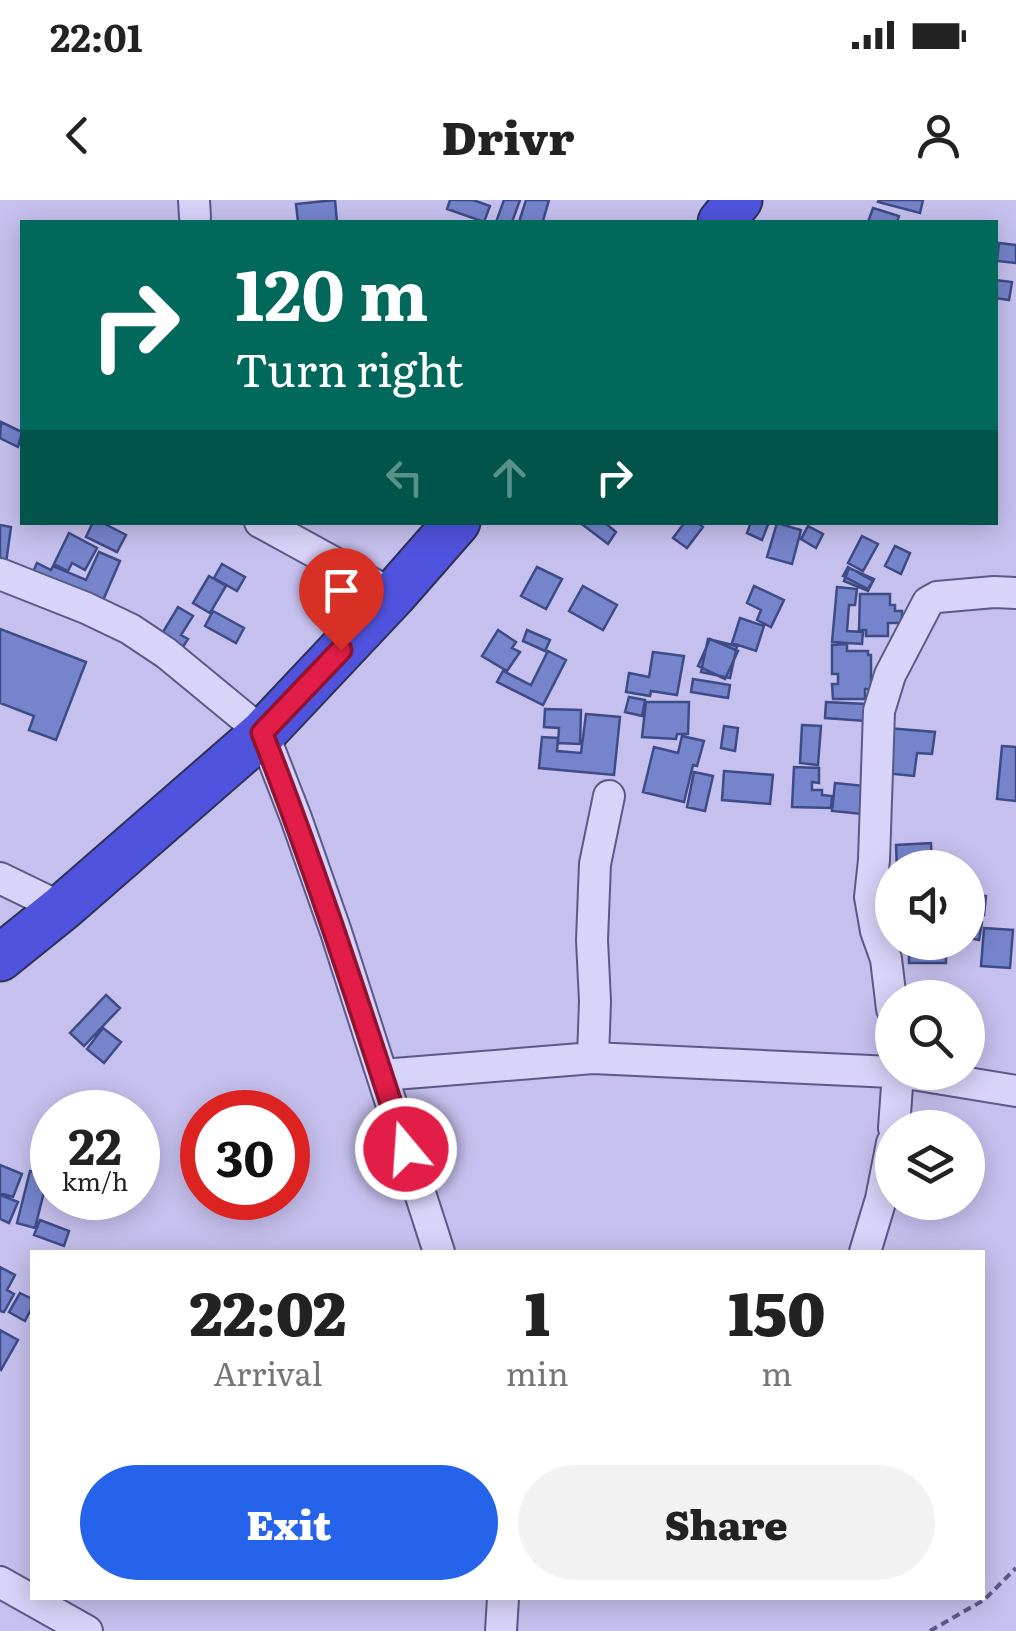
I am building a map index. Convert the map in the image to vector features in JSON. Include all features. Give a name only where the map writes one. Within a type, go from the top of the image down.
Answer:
[{"type":"highway","points":[[723,220],[739,200]]},
{"type":"highway","points":[[0,958],[262,733],[454,525]]},
{"type":"street","points":[[266,525],[393,594]]},
{"type":"street","points":[[0,574],[130,629],[166,653],[262,733],[324,900],[438,1250]]},
{"type":"street","points":[[889,980],[870,897],[879,711],[884,691],[928,602],[937,597],[1016,593]]},
{"type":"street","points":[[592,1058],[596,1001],[592,940],[595,864],[609,796]]},
{"type":"street","points":[[0,878],[62,908]]},
{"type":"street","points":[[382,1075],[592,1058],[875,1071]]},
{"type":"street","points":[[985,1086],[1016,1091]]},
{"type":"street","points":[[866,1250],[875,1219]]},
{"type":"street","points":[[0,1582],[50,1622],[87,1631]]},
{"type":"street","points":[[501,1631],[503,1600]]},
{"type":"path","points":[[985,1599],[1016,1568]]},
{"type":"path","points":[[930,1631],[984,1600]]},
{"type":"building","points":[[335,200],[337,220],[298,220],[296,204]]},
{"type":"building","points":[[450,200],[473,200],[490,206],[485,220],[447,209]]},
{"type":"building","points":[[504,200],[520,200],[513,220],[497,220]]},
{"type":"building","points":[[526,200],[549,200],[543,220],[520,220]]},
{"type":"building","points":[[879,200],[923,200],[920,213]]},
{"type":"building","points":[[873,208],[899,216],[898,220],[869,220]]},
{"type":"building","points":[[999,243],[1016,245],[1016,263],[998,261]]},
{"type":"building","points":[[998,280],[1012,282],[1009,300],[998,298]]},
{"type":"building","points":[[1,422],[20,431],[18,447],[0,438]]},
{"type":"building","points":[[0,525],[11,527],[6,563],[0,562]]},
{"type":"building","points":[[92,525],[107,525],[126,535],[117,552],[86,537]]},
{"type":"building","points":[[583,525],[608,525],[616,532],[608,544]]},
{"type":"building","points":[[683,525],[703,527],[687,548],[673,538]]},
{"type":"building","points":[[750,525],[768,525],[762,540],[747,533]]},
{"type":"building","points":[[776,525],[801,530],[792,564],[767,557]]},
{"type":"building","points":[[808,526],[823,534],[816,548],[801,539]]},
{"type":"building","points":[[69,533],[97,548],[85,570],[72,563],[68,571],[54,564]]},
{"type":"building","points":[[862,536],[878,544],[863,571],[848,563]]},
{"type":"building","points":[[895,546],[910,553],[901,574],[885,566]]},
{"type":"building","points":[[99,552],[120,561],[101,605],[32,574],[37,563],[86,580]]},
{"type":"building","points":[[222,564],[245,577],[237,591],[214,578]]},
{"type":"building","points":[[537,567],[562,579],[546,609],[521,596]]},
{"type":"building","points":[[848,567],[873,581],[868,589],[843,576]]},
{"type":"building","points":[[849,568],[874,579],[868,591],[844,581]]},
{"type":"building","points":[[209,576],[226,586],[210,613],[193,603]]},
{"type":"building","points":[[583,586],[617,605],[603,630],[569,611]]},
{"type":"building","points":[[754,586],[784,600],[771,627],[757,620],[761,610],[747,603]]},
{"type":"building","points":[[837,587],[857,589],[855,605],[849,605],[847,631],[863,632],[862,644],[832,642]]},
{"type":"building","points":[[860,594],[890,594],[890,605],[895,605],[895,611],[902,611],[902,623],[888,623],[888,636],[866,636],[866,630],[859,630]]},
{"type":"building","points":[[178,607],[193,616],[181,635],[188,639],[181,650],[160,637]]},
{"type":"building","points":[[213,611],[244,628],[236,643],[205,626]]},
{"type":"building","points":[[740,618],[764,626],[756,651],[732,643]]},
{"type":"building","points":[[0,629],[86,662],[56,740],[29,730],[34,716],[0,703]]},
{"type":"building","points":[[498,630],[516,642],[512,648],[520,652],[507,671],[482,656]]},
{"type":"building","points":[[527,630],[550,640],[545,651],[523,641]]},
{"type":"building","points":[[708,639],[737,646],[730,678],[701,672]]},
{"type":"building","points":[[710,639],[738,651],[725,679],[698,666]]},
{"type":"building","points":[[847,644],[847,651],[868,651],[871,655],[871,689],[865,689],[865,699],[833,699],[832,684],[838,684],[838,674],[832,674],[832,645]]},
{"type":"building","points":[[548,651],[566,660],[543,705],[497,682],[503,671],[531,685]]},
{"type":"building","points":[[653,652],[684,656],[677,695],[626,692],[629,673],[649,677]]},
{"type":"building","points":[[693,679],[730,685],[728,698],[691,692]]},
{"type":"building","points":[[629,697],[645,700],[642,716],[625,712]]},
{"type":"building","points":[[646,702],[689,702],[688,734],[677,734],[676,739],[642,737]]},
{"type":"building","points":[[826,702],[866,704],[865,721],[825,718]]},
{"type":"building","points":[[545,709],[581,710],[580,744],[558,743],[559,728],[544,727]]},
{"type":"building","points":[[586,714],[620,717],[614,775],[539,768],[542,737],[558,738],[557,751],[581,753]]},
{"type":"building","points":[[802,725],[821,726],[818,765],[800,763]]},
{"type":"building","points":[[724,726],[738,728],[735,751],[721,748]]},
{"type":"building","points":[[887,728],[935,732],[932,754],[917,753],[914,776],[883,773]]},
{"type":"building","points":[[682,736],[704,741],[684,802],[643,792],[654,747],[678,753]]},
{"type":"building","points":[[1002,746],[1016,747],[1016,801],[997,799]]},
{"type":"building","points":[[794,767],[819,768],[819,783],[812,782],[812,790],[832,796],[831,808],[792,807]]},
{"type":"building","points":[[724,771],[773,775],[770,804],[722,800]]},
{"type":"building","points":[[694,772],[713,776],[705,811],[687,807]]},
{"type":"building","points":[[835,783],[865,786],[862,814],[832,811]]},
{"type":"building","points":[[931,843],[931,850],[896,850],[896,845]]},
{"type":"building","points":[[985,928],[1013,930],[1010,968],[981,966],[985,960]]},
{"type":"building","points":[[909,960],[946,960],[946,963]]},
{"type":"building","points":[[106,995],[120,1008],[84,1046],[70,1033]]},
{"type":"building","points":[[103,1028],[121,1042],[104,1063],[87,1049]]},
{"type":"building","points":[[0,1165],[22,1174],[13,1197],[0,1193]]},
{"type":"building","points":[[30,1171],[30,1220],[37,1220],[35,1228],[17,1223]]},
{"type":"building","points":[[0,1195],[18,1202],[9,1223],[0,1219]]},
{"type":"building","points":[[40,1220],[69,1231],[64,1246],[34,1235]]},
{"type":"building","points":[[0,1267],[15,1275],[7,1290],[14,1294],[4,1312],[0,1311]]},
{"type":"building","points":[[20,1293],[30,1298],[25,1321],[9,1312]]},
{"type":"building","points":[[0,1330],[18,1340],[1,1370],[0,1369]]},
{"type":"route","points":[[341,650],[262,733],[336,932],[406,1149]]}]
